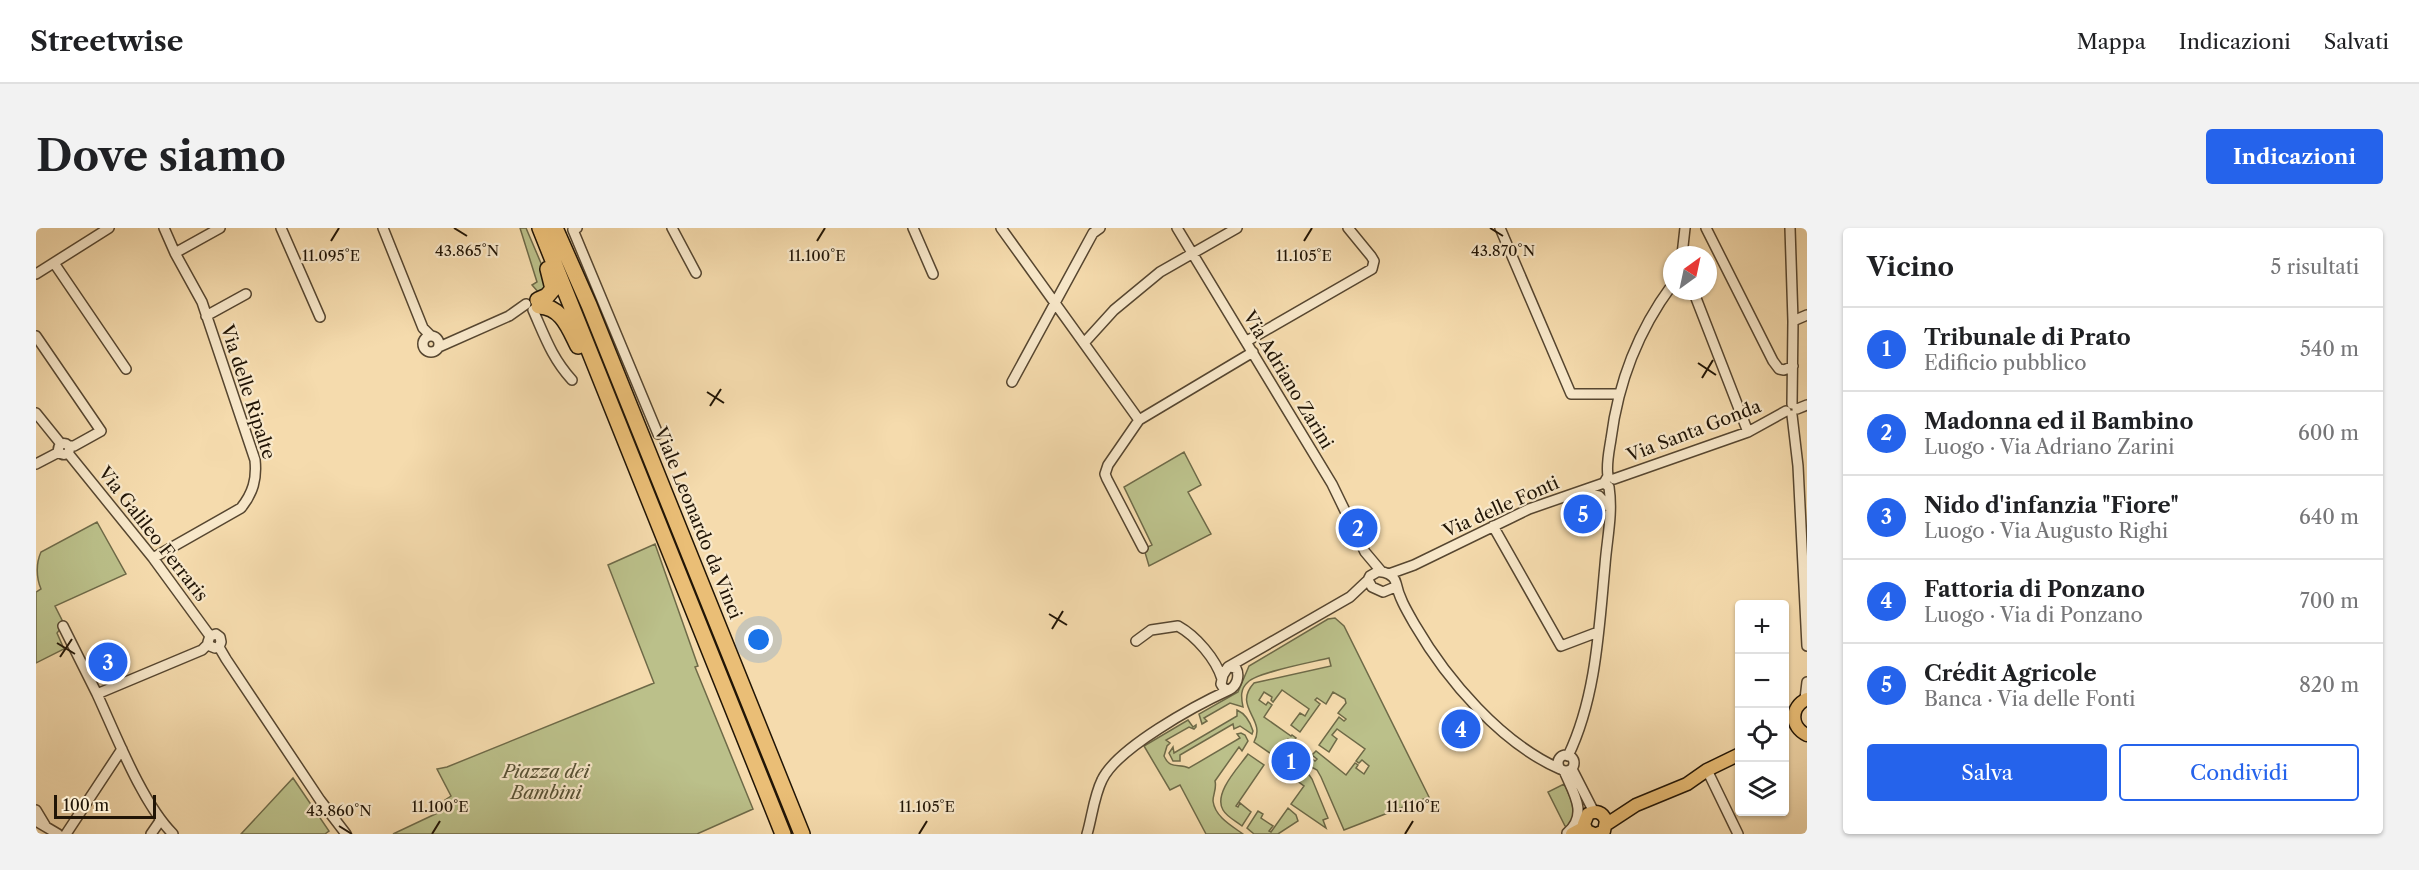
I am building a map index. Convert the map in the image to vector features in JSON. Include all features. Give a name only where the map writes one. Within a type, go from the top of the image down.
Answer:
[{"type":"highway","points":[[530,228],[553,285],[551,294],[531,306]]},
{"type":"highway","name":"Viale Leonardo da Vinci","points":[[547,230],[568,257],[590,305],[802,834]]},
{"type":"highway","name":"Viale Leonardo da Vinci","points":[[547,230],[608,398],[783,834]]},
{"type":"highway","points":[[531,306],[550,307],[565,320],[585,362],[608,398]]},
{"type":"main road","points":[[1804,734],[1789,721],[1797,706],[1806,699]]},
{"type":"main road","points":[[1789,733],[1804,734]]},
{"type":"main road","points":[[1572,834],[1596,828],[1662,793],[1692,773],[1707,770],[1735,756]]},
{"type":"street","points":[[36,273],[109,228]]},
{"type":"street","name":"Via delle Ripalte","points":[[153,558],[232,515],[249,498],[256,473],[255,460],[202,302],[164,228]]},
{"type":"street","points":[[175,253],[220,228]]},
{"type":"street","points":[[281,228],[320,317]]},
{"type":"street","points":[[383,228],[423,328],[436,341],[455,339],[531,306],[551,352],[559,366],[572,380]]},
{"type":"street","points":[[577,228],[573,230],[658,434]]},
{"type":"street","points":[[672,228],[696,273]]},
{"type":"street","points":[[913,228],[933,274]]},
{"type":"street","points":[[1001,228],[1140,420]]},
{"type":"street","name":"Via Adriano Zarini","points":[[1177,228],[1332,484],[1365,552]]},
{"type":"street","points":[[1084,343],[1114,310],[1160,272],[1237,228]]},
{"type":"street","points":[[1247,341],[1368,273],[1374,266],[1371,256],[1348,228]]},
{"type":"street","points":[[1500,228],[1571,394],[1619,394]]},
{"type":"street","points":[[1683,246],[1685,228]]},
{"type":"street","points":[[1706,228],[1773,362],[1779,369],[1784,370],[1793,366]]},
{"type":"street","points":[[1790,228],[1793,321],[1792,410],[1798,465],[1807,646]]},
{"type":"street","points":[[1012,382],[1094,230]]},
{"type":"street","points":[[54,263],[126,369]]},
{"type":"street","points":[[206,316],[246,294]]},
{"type":"street","points":[[1566,834],[1574,828],[1580,817],[1565,765],[1589,697],[1598,632],[1612,510],[1608,481],[1610,440],[1619,394],[1641,333],[1663,297]]},
{"type":"street","points":[[1697,300],[1748,432]]},
{"type":"street","points":[[1793,321],[1807,315]]},
{"type":"street","points":[[36,336],[101,431],[36,464]]},
{"type":"street","points":[[1143,548],[1105,474],[1108,465],[1140,420],[1253,352]]},
{"type":"street","name":"Via Santa Gonda","points":[[1608,481],[1748,432],[1807,405]]},
{"type":"street","name":"Via Galileo Ferraris","points":[[36,413],[153,558],[209,640]]},
{"type":"street","name":"Via delle Fonti","points":[[1391,577],[1529,509],[1608,481]]},
{"type":"street","points":[[1577,491],[1599,496],[1612,510]]},
{"type":"street","points":[[1493,526],[1561,646],[1598,632]]},
{"type":"street","points":[[1365,552],[1391,577],[1407,610],[1450,677],[1511,738],[1530,752],[1565,765],[1596,828]]},
{"type":"street","points":[[1365,552],[1369,578],[1376,590]]},
{"type":"street","points":[[1350,597],[1369,578],[1391,577]]},
{"type":"street","points":[[1386,592],[1395,587],[1391,577]]},
{"type":"street","points":[[1087,834],[1100,783],[1113,764],[1136,744],[1206,702],[1224,684],[1229,667],[1350,597],[1376,590],[1386,592],[1407,610]]},
{"type":"street","points":[[63,626],[122,749],[160,821],[173,834]]},
{"type":"street","points":[[1136,641],[1151,630],[1178,626],[1195,639],[1213,662],[1224,684]]},
{"type":"street","points":[[97,694],[201,650],[209,640],[213,648],[219,647],[320,800],[346,834]]},
{"type":"street","points":[[1224,684],[1235,686],[1250,654]]},
{"type":"street","points":[[1213,662],[1236,668],[1238,676]]},
{"type":"street","points":[[1806,699],[1807,682]]},
{"type":"street","points":[[66,834],[122,749]]},
{"type":"street","points":[[1707,770],[1737,834]]},
{"type":"street","points":[[36,810],[40,823],[58,834]]},
{"type":"street","points":[[151,834],[160,821]]},
{"type":"green space","points":[[520,228],[526,228],[550,285],[539,293],[532,285],[537,282]]},
{"type":"green space","points":[[1184,452],[1201,485],[1188,492],[1211,534],[1149,566],[1144,549],[1152,545],[1124,487]]},
{"type":"green space","points":[[97,522],[126,574],[55,606],[64,624],[57,633],[64,649],[36,663],[36,592],[41,589],[37,570],[41,552]]},
{"type":"green space","name":"Piazza dei Bambini","points":[[655,544],[698,666],[695,667],[753,809],[697,834],[393,834],[448,808],[445,800],[451,796],[437,769],[447,767],[654,683],[608,565]]},
{"type":"green space","points":[[1335,618],[1344,626],[1429,797],[1344,830],[1317,770],[1306,764],[1310,758],[1315,761],[1317,759],[1312,755],[1316,751],[1346,775],[1355,763],[1358,765],[1356,768],[1364,774],[1369,766],[1362,760],[1359,763],[1356,761],[1365,749],[1337,729],[1332,735],[1337,739],[1329,752],[1319,745],[1339,717],[1344,721],[1346,719],[1338,713],[1346,703],[1345,699],[1333,692],[1326,704],[1317,698],[1315,700],[1320,704],[1300,732],[1291,725],[1300,713],[1305,716],[1309,709],[1282,690],[1273,702],[1272,697],[1264,692],[1259,700],[1266,705],[1268,702],[1272,705],[1264,717],[1296,738],[1293,742],[1288,739],[1287,741],[1291,744],[1284,755],[1281,753],[1277,758],[1254,742],[1257,734],[1256,726],[1247,699],[1248,691],[1254,683],[1331,666],[1329,658],[1254,678],[1242,690],[1243,707],[1230,703],[1204,718],[1207,721],[1202,724],[1199,714],[1238,692],[1249,666],[1328,619]]},
{"type":"green space","points":[[1237,710],[1249,721],[1252,734],[1240,726],[1234,729],[1233,724],[1180,755],[1180,761],[1173,761],[1169,753],[1173,747],[1174,753],[1237,716]]},
{"type":"green space","points":[[1188,720],[1193,727],[1196,725],[1194,729],[1189,727],[1166,740],[1170,743],[1164,756],[1172,765],[1189,768],[1240,738],[1237,734],[1245,735],[1248,741],[1242,751],[1239,747],[1215,781],[1213,801],[1220,816],[1243,834],[1206,834],[1180,785],[1170,790],[1144,746]]},
{"type":"green space","points":[[1248,754],[1264,765],[1236,806],[1238,807],[1240,803],[1251,812],[1242,826],[1223,810],[1221,796],[1228,780]]},
{"type":"green space","points":[[1305,769],[1312,779],[1328,818],[1323,820],[1326,828],[1291,804],[1304,786],[1296,780]]},
{"type":"green space","points":[[293,778],[329,831],[325,834],[241,834]]},
{"type":"green space","points":[[1564,784],[1572,805],[1573,816],[1569,828],[1565,826],[1548,792]]},
{"type":"green space","points":[[1288,808],[1296,815],[1298,821],[1278,834],[1254,834],[1247,828],[1258,811],[1263,814],[1261,818],[1273,826],[1269,831],[1271,832]]},
{"type":"place","name":"Crédit Agricole","points":[[1583,514]]},
{"type":"place","name":"Madonna ed il Bambino","points":[[1358,528]]},
{"type":"place","name":"Nido d'infanzia \"Fiore\"","points":[[108,662]]},
{"type":"place","name":"Fattoria di Ponzano","points":[[1461,729]]},
{"type":"place","name":"Tribunale di Prato","points":[[1291,761]]}]
